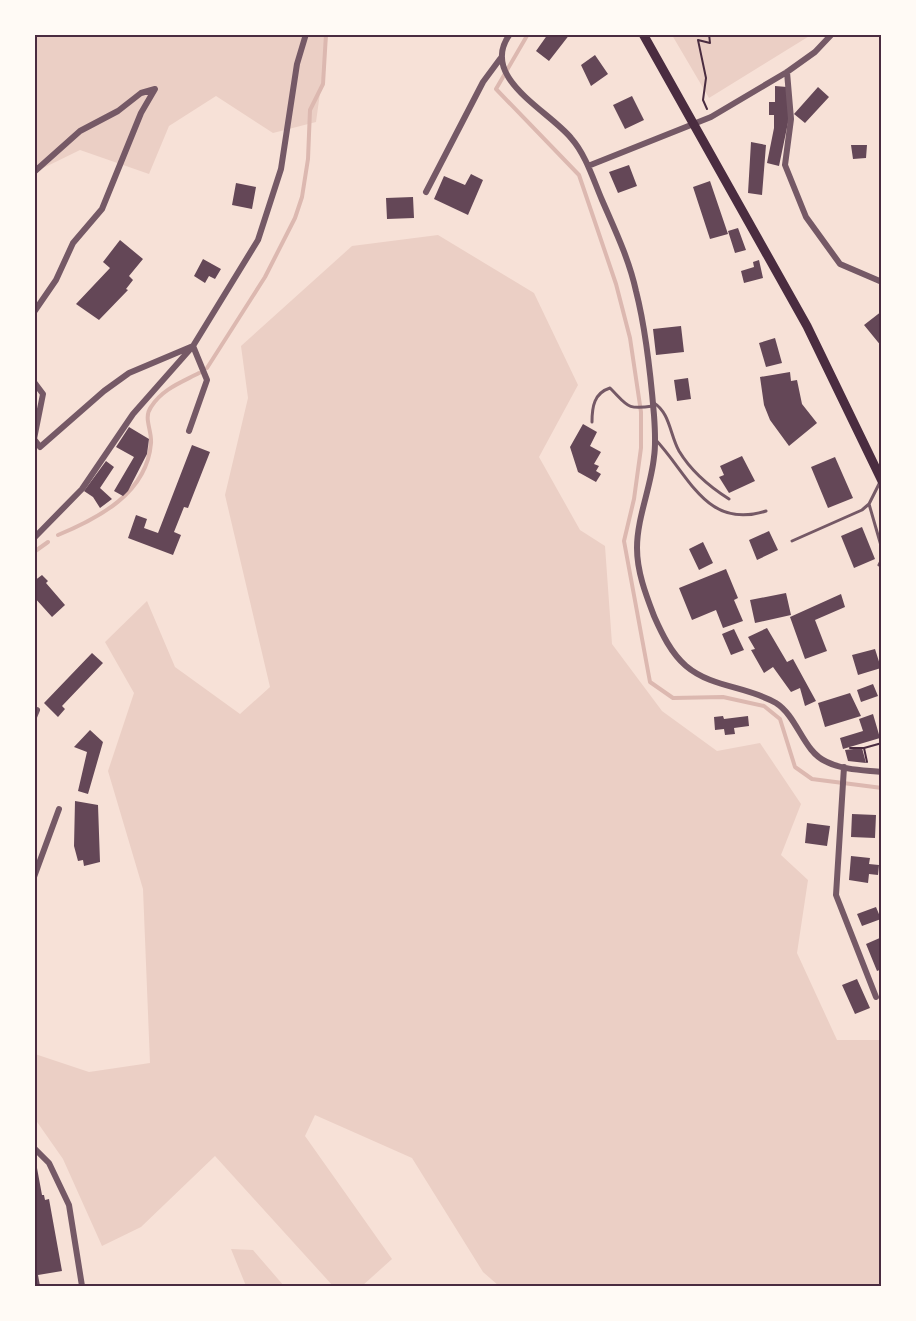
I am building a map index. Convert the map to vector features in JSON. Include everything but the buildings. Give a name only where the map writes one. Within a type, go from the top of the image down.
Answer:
[{"type":"main road","points":[[643,34],[807,326],[881,481]]},
{"type":"street","points":[[34,538],[82,489],[133,414],[193,346],[258,240],[281,169],[297,64],[306,34]]},
{"type":"street","points":[[510,34],[501,51],[501,62],[513,84],[532,104],[557,122],[573,140],[588,166],[627,258],[637,292],[654,438],[654,457],[637,548],[644,588],[669,646],[687,667],[713,683],[751,692],[777,704],[825,762],[844,769],[882,772]]},
{"type":"street","points":[[588,166],[711,117],[787,72],[815,52],[832,34]]},
{"type":"street","points":[[426,192],[483,82],[501,62]]},
{"type":"street","points":[[787,72],[791,119],[785,165],[806,217],[840,264],[882,282]]},
{"type":"street","points":[[34,172],[80,131],[118,111],[141,93],[155,89],[141,113],[102,209],[73,243],[56,280],[34,312]]},
{"type":"street","points":[[189,431],[207,380],[193,346]]},
{"type":"street","points":[[34,382],[43,394],[34,439],[40,447],[104,391],[129,373],[193,346]]},
{"type":"street","points":[[34,717],[37,710]]},
{"type":"street","points":[[844,769],[836,895],[876,997]]},
{"type":"street","points":[[34,877],[59,809]]},
{"type":"street","points":[[34,1148],[49,1163],[69,1205],[82,1287]]},
{"type":"lane","points":[[592,422],[592,406],[602,391],[610,388],[626,406],[634,409],[651,405],[663,409],[685,458],[711,487],[729,499]]},
{"type":"lane","points":[[654,438],[708,505],[720,513],[738,517],[766,512]]},
{"type":"lane","points":[[792,541],[862,510],[869,504],[881,481]]},
{"type":"lane","points":[[869,504],[882,549]]},
{"type":"lane","points":[[879,565],[882,559]]},
{"type":"path","points":[[709,34],[710,43],[698,40],[706,78],[703,100],[711,117]]},
{"type":"path","points":[[850,748],[864,748],[882,743]]},
{"type":"path","points":[[864,748],[868,770]]},
{"type":"shaded area","points":[[35,35],[328,35],[316,122],[273,133],[216,96],[169,126],[149,174],[80,150],[35,172]]},
{"type":"shaded area","points":[[672,35],[811,35],[709,98]]},
{"type":"shaded area","points":[[438,235],[534,293],[578,385],[539,457],[580,530],[605,546],[612,644],[662,711],[717,751],[760,743],[801,804],[781,855],[808,880],[797,953],[837,1040],[881,1040],[881,1286],[499,1286],[483,1272],[412,1158],[315,1115],[305,1136],[392,1259],[362,1286],[333,1286],[215,1156],[141,1227],[102,1246],[63,1159],[35,1119],[35,1054],[89,1072],[150,1063],[143,889],[108,771],[134,693],[105,642],[147,601],[175,667],[240,714],[270,687],[225,495],[248,398],[241,346],[352,246]]},
{"type":"shaded area","points":[[231,1249],[253,1250],[284,1286],[246,1286]]},
{"type":"waterway","points":[[207,368],[265,277],[295,218],[302,197],[308,159],[310,110],[323,84],[326,34]]},
{"type":"waterway","points":[[528,34],[496,89],[579,175],[616,284],[630,338],[641,412],[641,448],[634,499],[624,541],[650,682],[673,698],[723,697],[764,706],[780,719],[795,767],[812,779],[882,788]]},
{"type":"waterway","points":[[58,535],[104,512],[131,490],[148,461],[151,443],[148,415],[151,407],[161,395],[199,373]]},
{"type":"waterway","points":[[34,552],[48,542]]}]
